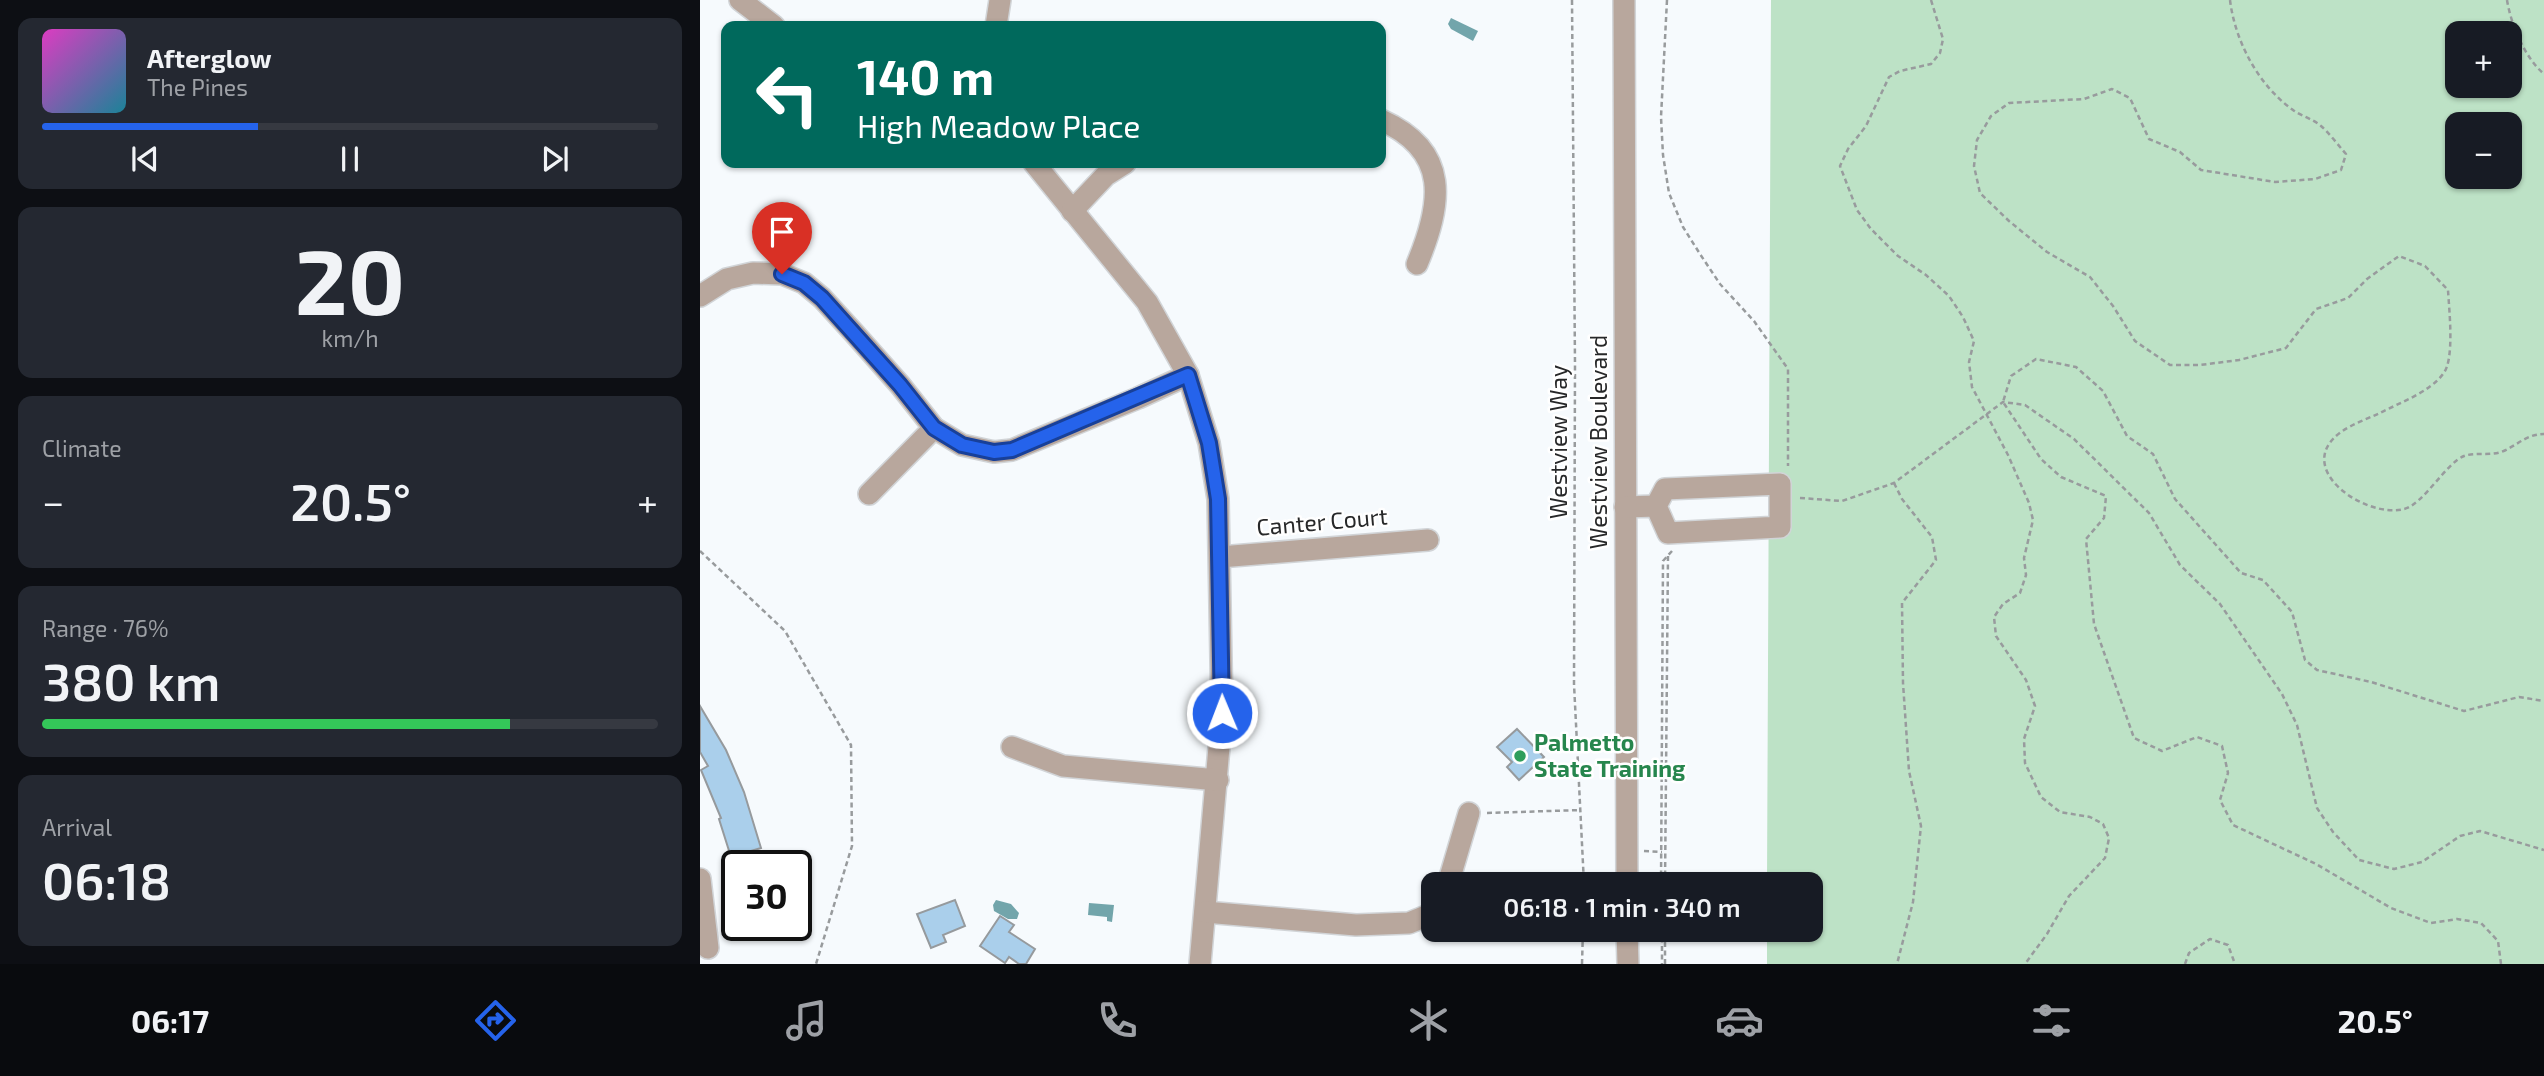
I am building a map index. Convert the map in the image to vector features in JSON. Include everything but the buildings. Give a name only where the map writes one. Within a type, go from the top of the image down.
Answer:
[{"type":"street","points":[[740,0],[767,21]]},
{"type":"street","points":[[997,21],[1000,0]]},
{"type":"street","name":"Westview Boulevard","points":[[1624,0],[1627,872]]},
{"type":"street","points":[[1386,122],[1420,145],[1433,168],[1437,197],[1431,231],[1417,264]]},
{"type":"street","points":[[1038,168],[1147,302],[1188,375],[1209,443],[1218,499],[1222,713],[1200,964]]},
{"type":"street","points":[[1072,211],[1106,175],[1117,168]]},
{"type":"street","points":[[700,296],[727,279],[753,273],[782,274],[804,283],[846,324],[934,428],[962,445],[994,452],[1012,450],[1188,375]]},
{"type":"street","points":[[869,494],[934,428]]},
{"type":"street","points":[[1780,484],[1780,527],[1671,541],[1656,506],[1665,489],[1780,484]]},
{"type":"street","points":[[1625,507],[1656,506]]},
{"type":"street","name":"Canter Court","points":[[1220,557],[1428,540]]},
{"type":"street","points":[[1012,747],[1063,766],[1218,779]]},
{"type":"street","points":[[1452,872],[1469,813]]},
{"type":"street","points":[[700,878],[708,948]]},
{"type":"street","points":[[1205,912],[1356,925],[1409,923],[1421,918]]},
{"type":"street","points":[[1627,942],[1628,964]]},
{"type":"path","name":"Westview Way","points":[[1572,0],[1574,684],[1584,872]]},
{"type":"path","points":[[1667,0],[1661,117],[1662,155],[1669,193],[1683,227],[1720,284],[1754,321],[1788,369],[1788,473]]},
{"type":"path","points":[[1931,0],[1942,39],[1940,53],[1931,64],[1900,71],[1889,77],[1866,126],[1847,149],[1840,166],[1857,210],[1871,229],[1898,256],[1950,296],[1975,341],[1969,362],[1972,387],[2008,455],[2029,503],[2033,520],[2024,558],[2026,575],[2020,593],[2003,604],[1994,617],[1996,636],[2026,680],[2035,706],[2024,740],[2025,763],[2041,797],[2060,812],[2090,817],[2104,824],[2109,838],[2105,858],[2069,895],[2047,934],[2025,964]]},
{"type":"path","points":[[2230,0],[2235,27],[2244,51],[2271,89],[2291,109],[2320,125],[2346,155],[2341,170],[2315,179],[2275,183],[2201,170],[2180,152],[2149,139],[2130,98],[2112,89],[2084,99],[2009,103],[1990,116],[1977,141],[1974,166],[1980,193],[2047,252],[2090,276],[2113,306],[2134,341],[2170,365],[2200,365],[2239,360],[2286,348],[2316,309],[2348,298],[2367,278],[2399,256],[2425,266],[2448,290],[2451,345],[2444,374],[2420,393],[2340,432],[2325,452],[2325,472],[2344,494],[2362,502],[2386,512],[2408,509],[2463,456],[2500,453],[2533,434],[2544,434]]},
{"type":"path","points":[[2507,0],[2510,17],[2521,41],[2544,74]]},
{"type":"path","points":[[1780,511],[1787,499],[1842,501],[1894,482],[2003,402],[2011,376],[2036,359],[2076,367],[2104,391],[2127,436],[2153,454],[2175,499],[2241,573],[2263,580],[2292,612],[2305,660],[2317,670],[2371,682],[2465,711],[2519,697],[2544,701]]},
{"type":"path","points":[[2003,402],[2025,405],[2074,439],[2150,513],[2180,565],[2220,604],[2282,694],[2297,724],[2317,808],[2333,832],[2358,860],[2394,869],[2422,862],[2460,836],[2480,831],[2544,850]]},
{"type":"path","points":[[2003,402],[2041,459],[2061,477],[2106,496],[2104,518],[2086,539],[2094,624],[2134,738],[2162,751],[2197,737],[2222,746],[2228,773],[2220,800],[2233,825],[2316,864],[2391,908],[2431,923],[2457,919],[2482,923],[2497,942],[2501,964]]},
{"type":"path","points":[[1894,482],[1902,499],[1932,537],[1936,560],[1902,603],[1903,683],[1909,771],[1921,826],[1913,902],[1897,964]]},
{"type":"path","points":[[1668,555],[1671,541]]},
{"type":"path","points":[[1663,872],[1668,555],[1671,541]]},
{"type":"path","points":[[700,551],[785,631],[851,745],[852,846],[816,964]]},
{"type":"path","points":[[1469,813],[1581,810]]},
{"type":"path","points":[[2185,964],[2189,953],[2210,939],[2228,945],[2235,964]]},
{"type":"path","points":[[1582,964],[1583,942]]},
{"type":"path","points":[[1664,942],[1664,964]]},
{"type":"green space","points":[[1771,0],[2544,0],[2544,964],[1767,964],[1767,942],[1823,942],[1823,872],[1767,872]]},
{"type":"water","points":[[1451,18],[1478,31],[1473,41],[1451,29],[1448,24]]},
{"type":"water","points":[[996,900],[1011,904],[1019,913],[1017,919],[1008,919],[994,911]]},
{"type":"water","points":[[1089,903],[1114,905],[1112,922],[1107,921],[1107,917],[1088,915]]},
{"type":"place","name":"Palmetto State Training","points":[[1520,756]]},
{"type":"route","points":[[782,274],[804,283],[822,298],[900,385],[934,428],[962,445],[994,452],[1012,450],[1188,375],[1209,443],[1218,499],[1222,713]]}]
